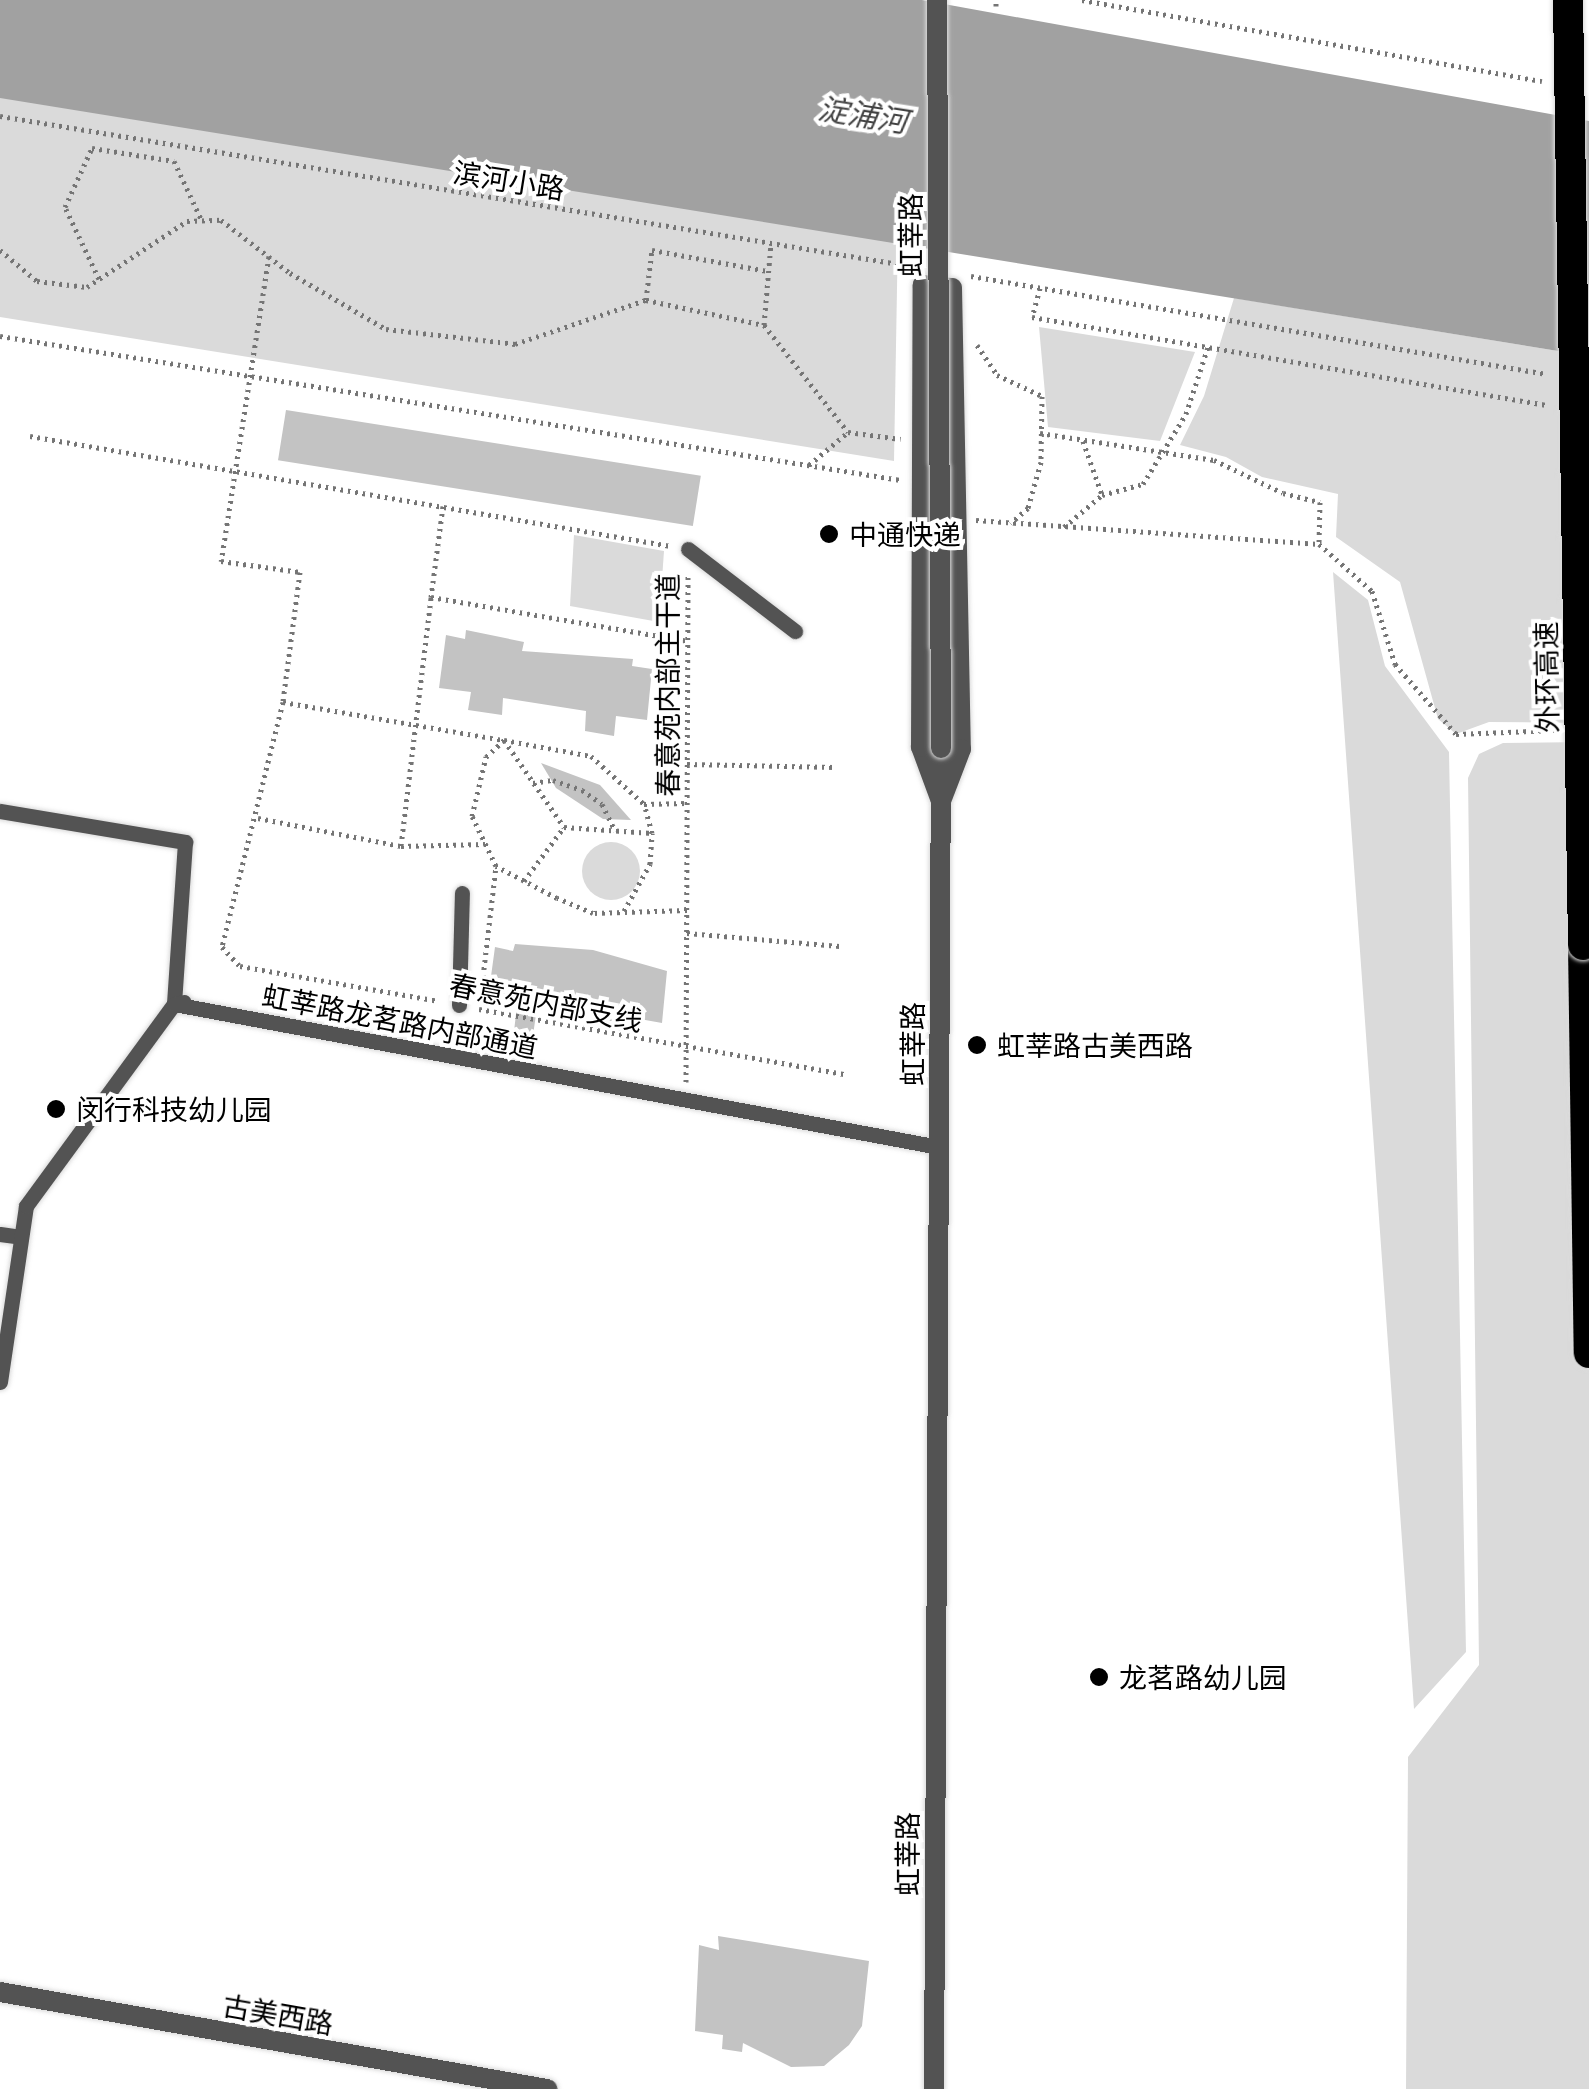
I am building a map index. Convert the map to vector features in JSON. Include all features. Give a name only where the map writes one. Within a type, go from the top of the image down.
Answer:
[{"type":"highway","name":"外环高速","points":[[1566,0],[1589,1353]]},
{"type":"street","name":"虹莘路","points":[[934,2089],[940,802],[937,0]]},
{"type":"street","points":[[922,285],[952,288],[961,750],[940,802],[921,747],[918,304],[922,285]]},
{"type":"street","name":"古美西路","points":[[0,1992],[546,2089]]},
{"type":"lane","points":[[688,549],[795,631]]},
{"type":"lane","points":[[0,811],[185,842],[174,1004],[26,1206],[0,1382]]},
{"type":"lane","points":[[459,1005],[462,893]]},
{"type":"lane","points":[[174,1004],[192,999]]},
{"type":"lane","name":"虹莘路龙茗路内部通道","points":[[174,1004],[938,1147]]},
{"type":"lane","points":[[0,1234],[21,1237]]},
{"type":"path","points":[[1082,0],[1551,82]]},
{"type":"path","name":"滨河小路","points":[[0,116],[919,268]]},
{"type":"path","points":[[100,279],[64,207],[92,148],[174,162],[202,221]]},
{"type":"path","points":[[0,250],[37,281],[87,287],[188,221],[221,220],[269,256],[386,329],[516,344],[646,300],[764,324],[848,432],[919,442]]},
{"type":"path","points":[[764,324],[771,243]]},
{"type":"path","points":[[646,300],[652,250],[768,271]]},
{"type":"path","points":[[269,256],[222,561],[300,572],[284,702],[256,818],[401,846],[485,844]]},
{"type":"path","points":[[956,274],[1550,374]]},
{"type":"path","points":[[1040,288],[1032,317],[1551,406]]},
{"type":"path","points":[[0,336],[919,483]]},
{"type":"path","points":[[1064,526],[1102,495],[1144,484],[1166,453],[1208,347]]},
{"type":"path","points":[[985,350],[997,375],[1042,396],[1040,462],[1028,508],[1011,523]]},
{"type":"path","points":[[809,465],[848,432]]},
{"type":"path","points":[[1040,433],[1214,460],[1283,493],[1320,502],[1319,544]]},
{"type":"path","name":"春意苑内部主干道","points":[[30,436],[688,549],[686,1100]]},
{"type":"path","points":[[1083,440],[1102,495]]},
{"type":"path","points":[[401,846],[443,505]]},
{"type":"path","points":[[958,518],[1319,544],[1372,592],[1395,664],[1456,734],[1573,731]]},
{"type":"path","points":[[431,597],[688,641]]},
{"type":"path","points":[[284,702],[591,756],[644,804],[652,833],[650,864],[624,911]]},
{"type":"path","points":[[504,740],[564,828]]},
{"type":"path","points":[[479,1009],[496,866],[472,816],[476,785],[486,756],[504,740]]},
{"type":"path","points":[[687,764],[834,767]]},
{"type":"path","points":[[534,784],[553,780],[582,790],[602,804],[615,831]]},
{"type":"path","points":[[644,804],[687,802]]},
{"type":"path","name":"春意苑内部支线","points":[[256,818],[222,947],[240,966],[686,1049],[845,1074]]},
{"type":"path","points":[[564,828],[652,833]]},
{"type":"path","points":[[524,882],[564,828]]},
{"type":"path","points":[[496,866],[593,913],[687,910]]},
{"type":"path","points":[[687,933],[839,946]]},
{"type":"shaded area","points":[[0,0],[902,0],[894,461],[0,317]]},
{"type":"shaded area","points":[[1234,298],[1589,356],[1589,723],[1489,722],[1456,734],[1438,719],[1400,582],[1336,537],[1338,494],[1262,477],[1226,457],[1180,445],[1204,396]]},
{"type":"shaded area","points":[[1039,327],[1195,352],[1160,441],[1048,427]]},
{"type":"shaded area","points":[[574,535],[664,551],[659,622],[570,606]]},
{"type":"shaded area","points":[[1333,572],[1368,600],[1385,666],[1449,752],[1466,1652],[1414,1709]]},
{"type":"shaded area","points":[[1589,742],[1589,2089],[1406,2089],[1408,1757],[1479,1665],[1468,778],[1479,754],[1503,743]]},
{"type":"shaded area","points":[[611,842],[632,850],[640,871],[632,892],[611,900],[590,892],[582,871],[590,850]]},
{"type":"water","name":"淀浦河","points":[[0,0],[922,0],[1589,121],[1589,356],[0,98]]},
{"type":"building","points":[[286,410],[701,476],[693,526],[278,460]]},
{"type":"building","points":[[466,630],[524,642],[522,651],[633,659],[632,666],[652,669],[647,720],[616,716],[614,736],[585,731],[586,711],[503,698],[502,715],[468,710],[471,692],[439,688],[446,635],[465,639]]},
{"type":"building","points":[[541,763],[600,785],[631,820],[603,819],[556,788]]},
{"type":"building","points":[[515,944],[593,950],[667,971],[662,1023],[623,1016],[622,1031],[602,1027],[603,1014],[538,1001],[532,1042],[513,1040],[518,997],[489,991],[495,947],[513,951]]},
{"type":"building","points":[[718,1936],[869,1961],[862,2026],[849,2045],[824,2066],[791,2067],[743,2043],[742,2052],[722,2049],[723,2035],[695,2031],[699,1945],[719,1950]]},
{"type":"place","name":"中通快递","points":[[829,534]]},
{"type":"place","name":"虹莘路古美西路","points":[[977,1045]]},
{"type":"place","name":"闵行科技幼儿园","points":[[56,1109]]},
{"type":"place","name":"龙茗路幼儿园","points":[[1099,1677]]}]
